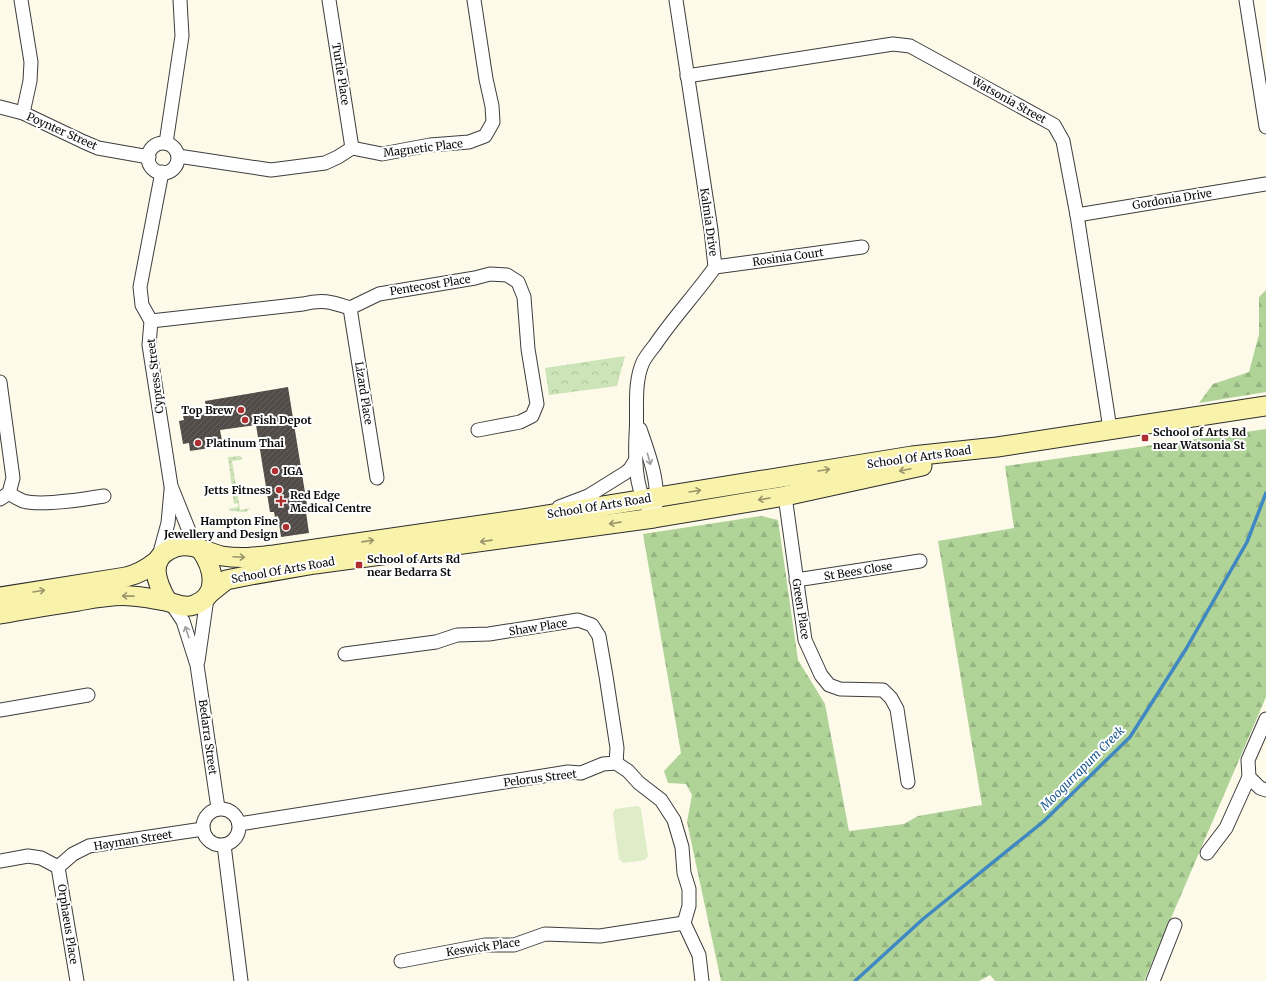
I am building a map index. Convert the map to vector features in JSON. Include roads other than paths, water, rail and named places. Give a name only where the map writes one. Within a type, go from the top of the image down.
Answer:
[{"type":"street","points":[[21,0],[31,62],[30,81],[23,113]]},
{"type":"street","points":[[166,143],[182,36],[180,0]]},
{"type":"street","name":"Turtle Place","points":[[329,0],[352,148]]},
{"type":"street","name":"Magnetic Place","points":[[352,148],[382,154],[430,145],[469,142],[485,136],[493,122],[492,106],[486,79],[474,0]]},
{"type":"street","name":"Kalmia Drive","points":[[654,518],[650,498],[635,461],[637,422],[636,398],[639,376],[643,362],[665,330],[696,293],[715,267],[711,230],[676,0]]},
{"type":"street","points":[[1246,0],[1266,127]]},
{"type":"street","name":"Watsonia Street","points":[[687,76],[893,44],[910,46],[1054,125],[1063,141],[1077,214],[1110,429]]},
{"type":"street","name":"Poynter Street","points":[[0,107],[23,113],[98,148],[149,157]]},
{"type":"street","points":[[166,143],[173,147],[178,156],[177,163],[171,170],[162,172],[157,171],[151,165],[149,157],[154,146],[166,143]]},
{"type":"street","points":[[178,156],[271,170],[324,163],[338,157],[352,148]]},
{"type":"street","points":[[162,172],[140,287],[142,305],[151,321],[303,304],[317,300],[350,308]]},
{"type":"street","name":"Gordonia Drive","points":[[1077,214],[1266,184]]},
{"type":"street","name":"Rosinia Court","points":[[715,267],[862,247]]},
{"type":"street","name":"Pentecost Place","points":[[350,308],[379,294],[475,278],[490,274],[507,275],[518,282],[524,297],[528,349],[536,404],[532,416],[520,422],[478,430]]},
{"type":"street","name":"Lizard Place","points":[[350,308],[377,478]]},
{"type":"street","name":"Cypress Street","points":[[151,321],[149,345],[171,486],[168,523],[158,559]]},
{"type":"street","points":[[0,382],[13,478],[4,496],[32,502],[80,500],[104,496]]},
{"type":"street","name":"School Of Arts Road","points":[[198,549],[222,556],[241,558],[267,556],[523,519],[912,456],[997,447],[1266,406]]},
{"type":"street","name":"Kalmia Drive","points":[[637,422],[650,460],[650,498]]},
{"type":"street","name":"School Of Arts Road","points":[[209,595],[226,580],[315,564],[654,518],[785,496],[916,468],[997,447]]},
{"type":"street","points":[[523,519],[588,496],[625,473],[630,469],[635,461]]},
{"type":"street","name":"Cypress Street","points":[[171,486],[198,549]]},
{"type":"street","name":"Green Place","points":[[785,496],[804,640],[821,675],[829,685],[840,689],[883,690],[891,698],[896,709],[908,782]]},
{"type":"street","points":[[0,597],[126,577],[147,569],[174,547],[182,546],[198,549],[210,567],[212,577],[209,595],[195,605],[188,607],[178,606],[169,602],[130,596],[102,597],[0,614]]},
{"type":"street","points":[[158,559],[157,578],[160,587],[169,602]]},
{"type":"street","name":"St Bees Close","points":[[796,580],[920,561]]},
{"type":"street","name":"Bedarra Street","points":[[198,665],[209,595]]},
{"type":"street","name":"Bedarra Street","points":[[169,602],[183,621],[198,665],[218,808]]},
{"type":"street","name":"Shaw Place","points":[[345,654],[436,642],[457,635],[489,634],[578,620],[592,625],[599,636],[606,676],[617,748],[616,763]]},
{"type":"street","points":[[0,710],[88,695]]},
{"type":"street","points":[[1207,853],[1226,828],[1249,777],[1248,760],[1266,719]]},
{"type":"street","points":[[616,763],[628,771],[639,783],[660,800],[674,820],[682,847],[684,872],[689,889],[689,906],[684,923],[699,955],[702,981]]},
{"type":"street","name":"Pelorus Street","points":[[239,824],[568,772],[581,773],[603,764],[616,763]]},
{"type":"street","points":[[1249,777],[1260,788],[1266,790]]},
{"type":"street","points":[[218,808],[224,808],[234,814],[238,818],[239,824],[239,830],[234,840],[224,845],[212,843],[204,835],[203,829],[204,818],[218,808]]},
{"type":"street","name":"Hayman Street","points":[[58,867],[73,854],[89,846],[203,829]]},
{"type":"street","points":[[224,845],[241,981]]},
{"type":"street","points":[[0,861],[28,856],[41,858],[58,867]]},
{"type":"street","name":"Orphaeus Place","points":[[58,867],[77,981]]},
{"type":"street","name":"Keswick Place","points":[[401,961],[485,945],[514,945],[545,934],[600,936],[684,923]]},
{"type":"street","points":[[1153,981],[1175,925]]},
{"type":"waterway","name":"Moogurrapum Creek","points":[[855,981],[923,919],[1044,821],[1130,737],[1186,649],[1247,542],[1266,493]]},
{"type":"place","name":"Top Brew","points":[[241,410]]},
{"type":"place","name":"Fish Depot","points":[[245,420]]},
{"type":"place","name":"School of Arts Rd near Watsonia St","points":[[1145,438]]},
{"type":"place","name":"Platinum Thai","points":[[198,443]]},
{"type":"place","name":"IGA","points":[[275,471]]},
{"type":"place","name":"Jetts Fitness","points":[[279,490]]},
{"type":"place","name":"Red Edge Medical Centre","points":[[281,501]]},
{"type":"place","name":"Hampton Fine Jewellery and Design","points":[[286,527]]},
{"type":"place","name":"School of Arts Rd near Bedarra St","points":[[359,565]]}]
